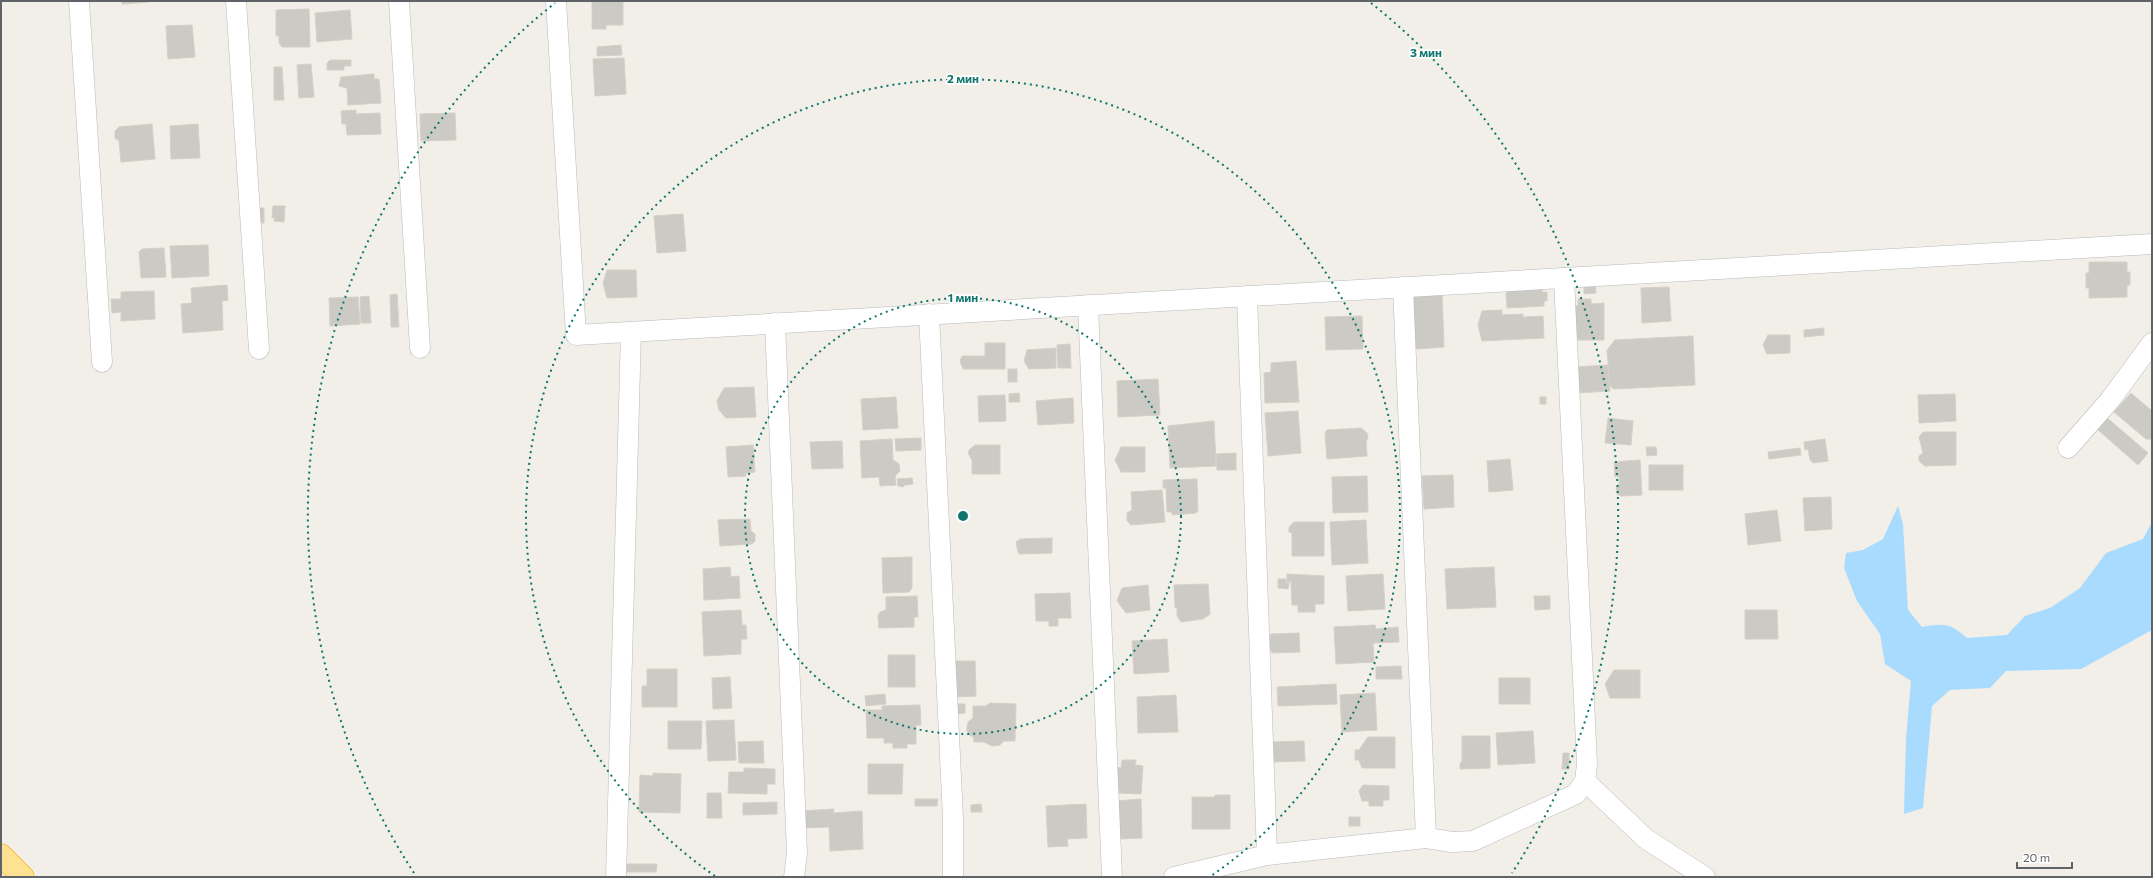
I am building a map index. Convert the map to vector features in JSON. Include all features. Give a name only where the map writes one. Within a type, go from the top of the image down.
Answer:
[{"type":"highway","points":[[1,855],[23,877]]},
{"type":"street","points":[[79,1],[102,362]]},
{"type":"street","points":[[236,1],[260,349]]},
{"type":"street","points":[[399,1],[420,348]]},
{"type":"street","points":[[556,1],[576,335],[2152,244]]},
{"type":"street","points":[[1174,877],[1267,855],[1426,838],[1452,842],[1472,841],[1576,794],[1585,781],[1587,764],[1564,278]]},
{"type":"street","points":[[1403,287],[1426,838]]},
{"type":"street","points":[[1247,296],[1267,855]]},
{"type":"street","points":[[1088,305],[1112,877]]},
{"type":"street","points":[[929,314],[952,812],[953,877]]},
{"type":"street","points":[[775,323],[797,853],[794,877]]},
{"type":"street","points":[[616,877],[631,332]]},
{"type":"street","points":[[2068,448],[2110,400],[2152,343]]},
{"type":"street","points":[[1585,781],[1646,839],[1705,877]]},
{"type":"water","points":[[1898,506],[1903,524],[1908,610],[1922,627],[1947,625],[1956,629],[1967,638],[2007,635],[2025,616],[2050,608],[2080,588],[2106,553],[2143,539],[2152,522],[2152,630],[2081,669],[2006,671],[1990,688],[1950,690],[1932,706],[1923,808],[1904,814],[1906,738],[1911,681],[1885,664],[1880,634],[1857,601],[1844,568],[1846,553],[1863,550],[1883,539]]},
{"type":"building","points":[[122,1],[149,1],[149,2],[122,4]]},
{"type":"building","points":[[592,1],[623,1],[623,25],[606,25],[606,29],[592,29]]},
{"type":"building","points":[[309,9],[310,47],[282,47],[279,43],[279,36],[276,36],[276,10]]},
{"type":"building","points":[[350,10],[352,39],[317,42],[315,13]]},
{"type":"building","points":[[192,25],[195,57],[168,59],[166,26]]},
{"type":"building","points":[[621,45],[622,55],[597,56],[597,47]]},
{"type":"building","points":[[624,58],[626,94],[595,96],[593,59]]},
{"type":"building","points":[[330,60],[351,60],[351,66],[344,66],[344,70],[327,70],[327,63]]},
{"type":"building","points":[[311,64],[314,97],[299,98],[297,65]]},
{"type":"building","points":[[274,67],[282,67],[284,100],[274,100]]},
{"type":"building","points":[[374,74],[374,79],[379,79],[381,103],[348,105],[347,88],[339,86],[341,77]]},
{"type":"building","points":[[356,110],[356,114],[380,113],[381,134],[347,135],[346,124],[342,124],[341,111]]},
{"type":"building","points":[[455,113],[456,140],[421,141],[420,114]]},
{"type":"building","points":[[152,124],[155,159],[121,162],[119,141],[115,138],[115,131],[119,127]]},
{"type":"building","points":[[198,124],[200,158],[171,159],[170,126]]},
{"type":"building","points":[[273,206],[285,206],[284,222],[274,221],[275,217],[272,218]]},
{"type":"building","points":[[257,208],[264,208],[264,223],[257,223]]},
{"type":"building","points":[[683,214],[686,251],[657,253],[654,216]]},
{"type":"building","points":[[208,245],[209,276],[172,278],[170,246]]},
{"type":"building","points":[[164,248],[166,277],[141,278],[139,252],[142,249]]},
{"type":"building","points":[[2089,262],[2127,262],[2127,272],[2130,272],[2130,285],[2127,285],[2127,297],[2089,298],[2089,288],[2086,288],[2086,273],[2089,273]]},
{"type":"building","points":[[607,270],[636,270],[637,297],[607,298],[603,283]]},
{"type":"building","points":[[227,285],[228,300],[222,301],[223,330],[183,333],[181,304],[192,303],[191,288]]},
{"type":"building","points":[[1595,285],[1596,293],[1584,294],[1584,286]]},
{"type":"building","points":[[1542,287],[1542,292],[1547,292],[1547,301],[1544,301],[1544,306],[1507,308],[1506,294],[1508,290]]},
{"type":"building","points":[[1669,287],[1671,321],[1642,323],[1641,288]]},
{"type":"building","points":[[154,291],[155,319],[121,321],[121,312],[112,313],[111,299],[121,299],[121,292]]},
{"type":"building","points":[[1442,293],[1444,347],[1417,349],[1414,346],[1412,294]]},
{"type":"building","points":[[397,294],[399,327],[391,327],[390,295]]},
{"type":"building","points":[[369,296],[371,323],[361,323],[360,297]]},
{"type":"building","points":[[358,297],[360,324],[330,326],[329,298]]},
{"type":"building","points":[[1578,299],[1591,299],[1591,304],[1604,303],[1604,340],[1574,340],[1573,306],[1578,306]]},
{"type":"building","points":[[1502,310],[1502,315],[1523,314],[1523,317],[1543,316],[1544,338],[1482,341],[1478,325],[1482,311]]},
{"type":"building","points":[[1362,316],[1363,349],[1326,350],[1325,317]]},
{"type":"building","points":[[1824,328],[1824,335],[1804,337],[1804,330]]},
{"type":"building","points":[[1768,335],[1790,335],[1790,353],[1767,354],[1763,345]]},
{"type":"building","points":[[1693,336],[1695,385],[1614,389],[1610,386],[1607,350],[1615,340]]},
{"type":"building","points":[[985,343],[1005,343],[1005,369],[963,369],[960,361],[962,356],[985,356]]},
{"type":"building","points":[[1070,344],[1071,368],[1058,368],[1057,345]]},
{"type":"building","points":[[1056,348],[1056,368],[1029,369],[1024,361],[1027,350]]},
{"type":"building","points":[[1296,361],[1299,402],[1265,403],[1264,373],[1271,372],[1271,363]]},
{"type":"building","points":[[1608,365],[1610,391],[1577,393],[1575,367]]},
{"type":"building","points":[[1008,369],[1017,369],[1017,382],[1008,382]]},
{"type":"building","points":[[1158,379],[1160,415],[1118,417],[1117,381]]},
{"type":"building","points":[[754,387],[756,417],[726,418],[719,410],[717,401],[724,388]]},
{"type":"building","points":[[1019,393],[1020,402],[1009,402],[1009,394]]},
{"type":"building","points":[[2131,393],[2152,411],[2152,439],[2146,439],[2114,412]]},
{"type":"building","points":[[1955,394],[1956,421],[1919,423],[1918,395]]},
{"type":"building","points":[[1005,395],[1006,421],[979,422],[978,396]]},
{"type":"building","points":[[896,397],[898,428],[863,430],[861,399]]},
{"type":"building","points":[[1540,397],[1546,397],[1546,404],[1540,404]]},
{"type":"building","points":[[1073,398],[1074,423],[1038,425],[1036,401]]},
{"type":"building","points":[[1298,411],[1301,453],[1268,456],[1265,413]]},
{"type":"building","points":[[2106,417],[2148,453],[2138,465],[2097,429]]},
{"type":"building","points":[[1608,418],[1633,421],[1631,445],[1605,443]]},
{"type":"building","points":[[1214,421],[1216,466],[1170,468],[1168,426]]},
{"type":"building","points":[[1361,428],[1367,433],[1368,437],[1366,442],[1367,456],[1327,459],[1325,433],[1327,430]]},
{"type":"building","points":[[1923,432],[1956,432],[1956,465],[1925,466],[1919,461],[1919,456],[1923,453],[1919,437]]},
{"type":"building","points":[[921,438],[921,450],[896,451],[895,439]]},
{"type":"building","points":[[892,439],[893,460],[899,464],[900,471],[895,476],[896,485],[880,486],[879,477],[862,478],[860,441]]},
{"type":"building","points":[[1825,439],[1828,461],[1813,463],[1810,460],[1808,449],[1805,450],[1804,442]]},
{"type":"building","points":[[842,441],[843,468],[812,469],[810,442]]},
{"type":"building","points":[[753,445],[755,472],[746,473],[746,476],[728,477],[726,447]]},
{"type":"building","points":[[975,445],[1000,445],[1000,474],[972,474],[972,460],[968,453],[969,450]]},
{"type":"building","points":[[1121,447],[1145,447],[1145,472],[1121,472],[1115,460]]},
{"type":"building","points":[[1646,447],[1656,447],[1657,455],[1647,456]]},
{"type":"building","points":[[1800,448],[1801,455],[1769,459],[1768,452]]},
{"type":"building","points":[[1236,453],[1236,470],[1217,470],[1216,454]]},
{"type":"building","points":[[1510,459],[1513,490],[1489,492],[1487,461]]},
{"type":"building","points":[[1640,460],[1642,495],[1621,496],[1617,494],[1616,488],[1619,484],[1619,476],[1615,477],[1614,462]]},
{"type":"building","points":[[1649,465],[1683,465],[1683,490],[1649,490]]},
{"type":"building","points":[[1453,475],[1454,507],[1424,509],[1422,476]]},
{"type":"building","points":[[1367,476],[1368,512],[1333,513],[1332,477]]},
{"type":"building","points":[[912,478],[913,484],[905,485],[903,487],[898,486],[897,479]]},
{"type":"building","points":[[1197,479],[1198,511],[1196,513],[1172,515],[1172,512],[1167,512],[1166,488],[1163,488],[1163,480]]},
{"type":"building","points":[[1162,490],[1165,522],[1131,525],[1127,521],[1127,513],[1132,510],[1131,492]]},
{"type":"building","points":[[1831,497],[1832,529],[1805,531],[1803,498]]},
{"type":"building","points":[[1777,510],[1781,541],[1748,545],[1745,514]]},
{"type":"building","points":[[750,519],[751,531],[755,534],[755,541],[752,544],[720,546],[718,520]]},
{"type":"building","points":[[1366,520],[1368,563],[1332,565],[1330,522]]},
{"type":"building","points":[[1294,522],[1324,522],[1324,556],[1292,556],[1292,533],[1289,532],[1289,527]]},
{"type":"building","points":[[1052,538],[1052,553],[1019,554],[1018,552],[1016,542],[1020,539]]},
{"type":"building","points":[[912,557],[912,588],[909,592],[883,593],[882,558]]},
{"type":"building","points":[[730,567],[731,577],[739,576],[740,598],[704,600],[703,569]]},
{"type":"building","points":[[1494,567],[1496,607],[1447,609],[1445,569]]},
{"type":"building","points":[[1287,574],[1324,576],[1324,604],[1315,604],[1315,612],[1298,612],[1298,605],[1292,605],[1291,582],[1287,582]]},
{"type":"building","points":[[1383,574],[1385,609],[1348,611],[1346,576]]},
{"type":"building","points":[[1278,579],[1286,579],[1286,583],[1289,583],[1288,589],[1278,588]]},
{"type":"building","points":[[1208,584],[1210,614],[1203,619],[1181,622],[1177,616],[1177,608],[1175,608],[1174,585]]},
{"type":"building","points":[[1148,585],[1150,610],[1126,613],[1117,601],[1122,588]]},
{"type":"building","points":[[1070,593],[1071,618],[1058,618],[1058,626],[1049,626],[1049,621],[1036,621],[1035,594]]},
{"type":"building","points":[[917,596],[918,617],[914,617],[914,627],[879,628],[878,616],[880,612],[886,610],[886,597]]},
{"type":"building","points":[[1534,596],[1550,596],[1550,609],[1535,610]]},
{"type":"building","points":[[741,610],[742,625],[746,625],[747,639],[741,639],[741,654],[704,656],[702,612]]},
{"type":"building","points":[[1745,610],[1777,610],[1778,639],[1745,639]]},
{"type":"building","points":[[1375,625],[1376,629],[1398,627],[1399,642],[1373,643],[1374,662],[1336,664],[1334,627]]},
{"type":"building","points":[[1299,633],[1300,652],[1272,653],[1268,645],[1271,634]]},
{"type":"building","points":[[1167,639],[1169,672],[1134,674],[1132,641]]},
{"type":"building","points":[[888,655],[915,655],[915,687],[888,687]]},
{"type":"building","points":[[953,661],[975,661],[976,696],[954,697]]},
{"type":"building","points":[[1401,666],[1402,679],[1376,679],[1376,667]]},
{"type":"building","points":[[647,669],[677,669],[677,707],[642,707],[642,686],[647,686]]},
{"type":"building","points":[[1614,670],[1640,670],[1640,698],[1610,698],[1605,684]]},
{"type":"building","points":[[730,677],[732,708],[713,709],[712,678]]},
{"type":"building","points":[[1499,678],[1530,678],[1530,704],[1499,704]]},
{"type":"building","points":[[1336,684],[1337,704],[1278,706],[1277,687]]},
{"type":"building","points":[[1375,693],[1377,730],[1342,732],[1340,695]]},
{"type":"building","points":[[885,694],[886,704],[866,706],[865,696]]},
{"type":"building","points":[[1176,695],[1178,732],[1138,733],[1137,697]]},
{"type":"building","points":[[990,703],[1016,704],[1015,741],[1004,741],[1000,745],[992,746],[984,742],[974,742],[973,736],[970,736],[967,731],[967,727],[968,722],[973,718],[973,706],[986,706]]},
{"type":"building","points":[[954,704],[965,704],[965,713],[955,714]]},
{"type":"building","points":[[920,705],[921,725],[916,725],[916,744],[907,744],[907,748],[893,748],[893,743],[884,743],[884,738],[867,738],[866,710],[882,710],[882,706]]},
{"type":"building","points":[[734,720],[736,760],[708,761],[706,721]]},
{"type":"building","points":[[668,721],[702,721],[701,749],[668,749]]},
{"type":"building","points":[[1533,731],[1535,763],[1498,765],[1496,733]]},
{"type":"building","points":[[1462,736],[1490,736],[1490,768],[1460,769],[1460,763],[1462,762]]},
{"type":"building","points":[[1368,737],[1395,737],[1395,768],[1362,768],[1359,760],[1355,760],[1355,750],[1359,750]]},
{"type":"building","points":[[763,741],[764,763],[739,763],[738,742]]},
{"type":"building","points":[[1304,741],[1305,761],[1272,762],[1270,747],[1273,742]]},
{"type":"building","points":[[1563,753],[1569,753],[1569,769],[1562,769]]},
{"type":"building","points":[[1122,760],[1136,760],[1135,765],[1143,766],[1141,794],[1116,793],[1116,767],[1121,768]]},
{"type":"building","points":[[868,764],[903,764],[902,794],[868,794]]},
{"type":"building","points":[[744,768],[775,769],[775,784],[767,784],[767,794],[728,793],[729,772],[744,772]]},
{"type":"building","points":[[653,773],[681,774],[680,813],[639,812],[640,775],[653,776]]},
{"type":"building","points":[[1363,785],[1389,786],[1389,800],[1383,800],[1383,806],[1369,806],[1369,801],[1362,801],[1359,791]]},
{"type":"building","points":[[707,793],[721,793],[722,818],[707,818]]},
{"type":"building","points":[[1215,795],[1230,795],[1230,829],[1192,829],[1192,797],[1215,797]]},
{"type":"building","points":[[915,799],[938,799],[937,806],[915,806]]},
{"type":"building","points":[[1141,799],[1142,838],[1118,839],[1116,801]]},
{"type":"building","points":[[777,802],[777,814],[743,815],[743,803]]},
{"type":"building","points":[[981,804],[982,812],[971,812],[971,805]]},
{"type":"building","points":[[1086,804],[1087,838],[1067,839],[1068,846],[1048,847],[1046,806]]},
{"type":"building","points":[[834,809],[833,813],[862,811],[863,849],[830,851],[829,827],[801,828],[800,811]]},
{"type":"building","points":[[1349,817],[1360,817],[1360,826],[1349,826]]},
{"type":"building","points":[[624,864],[657,864],[656,872],[624,872]]}]
